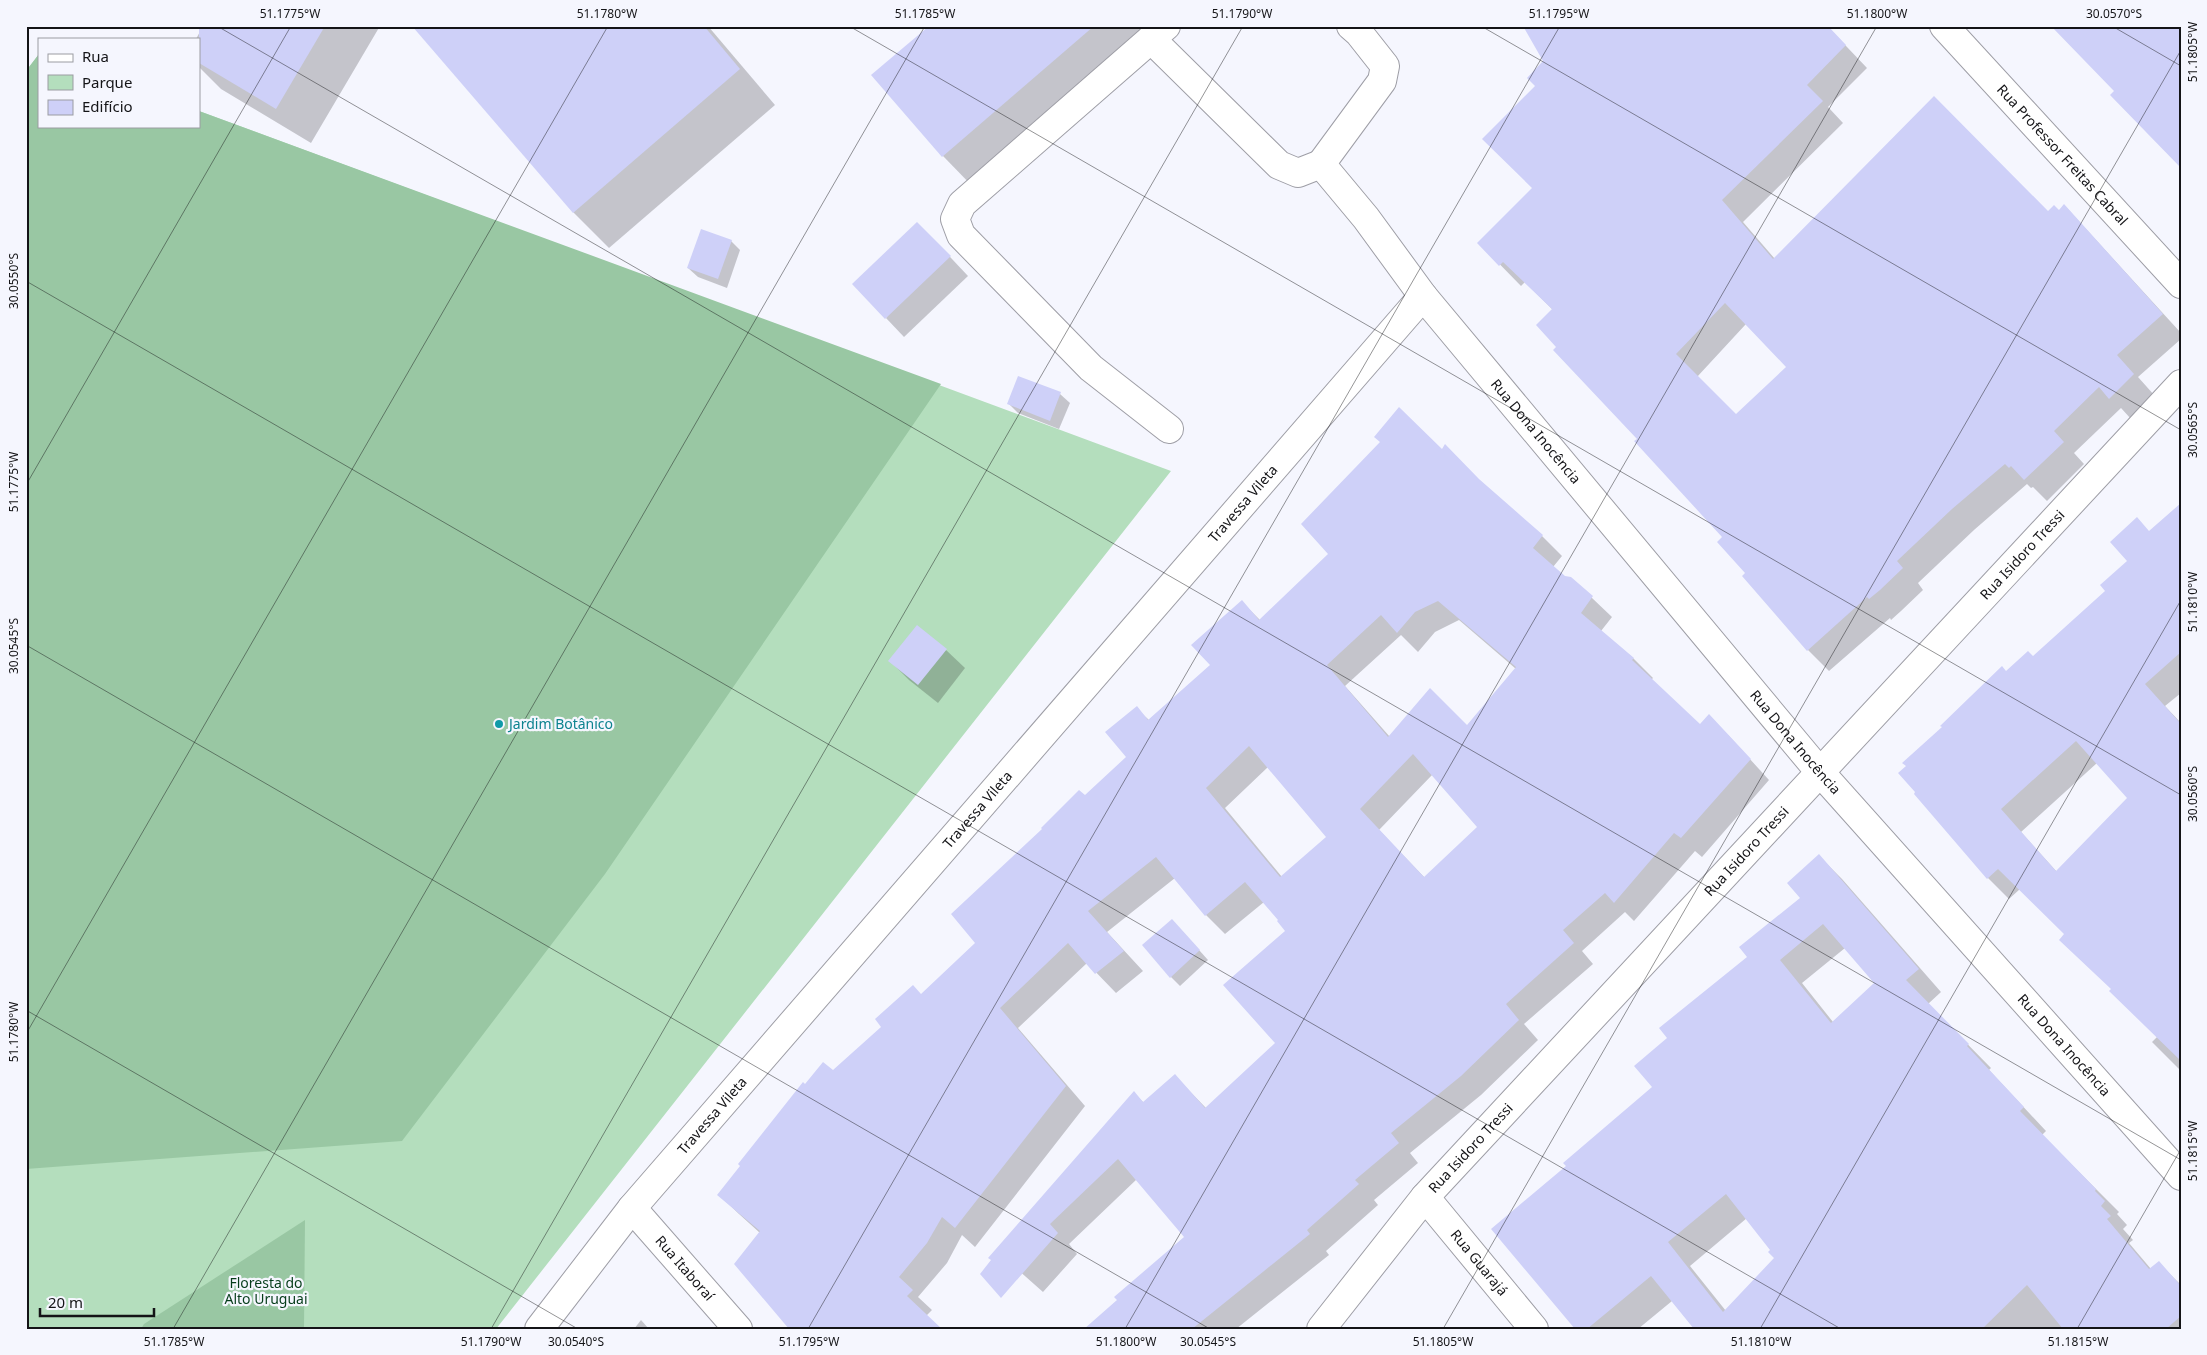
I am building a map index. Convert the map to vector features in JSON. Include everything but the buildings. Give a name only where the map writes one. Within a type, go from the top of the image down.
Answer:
[{"type":"street","points":[[1169,428],[1091,368],[961,234],[955,219],[962,204],[1158,32],[1279,165],[1298,173],[1321,164],[1382,81],[1384,66],[1359,33],[1351,26]]},
{"type":"street","name":"Rua Professor Freitas Cabral","points":[[1944,26],[2181,284]]},
{"type":"street","name":"Rua Dona Inocência","points":[[1321,164],[1366,218],[1423,296],[1819,771],[2181,1176]]},
{"type":"street","name":"Travessa Vileta","points":[[538,1329],[632,1208],[1423,296]]},
{"type":"street","name":"Rua Isidoro Tressi","points":[[1321,1329],[1425,1197],[1819,771],[2181,384]]},
{"type":"street","name":"Rua Guarajá","points":[[1425,1197],[1534,1329]]},
{"type":"street","name":"Rua Itaboraí","points":[[632,1208],[738,1329]]},
{"type":"green space","name":"Jardim Botânico","points":[[38,55],[38,128],[200,128],[200,111],[1171,471],[496,1329],[26,1329],[26,71]]},
{"type":"green space","name":"Jardim Botânico","points":[[38,55],[38,128],[200,128],[200,111],[941,384],[605,874],[402,1141],[26,1169],[26,71]]},
{"type":"green space","name":"Floresta do Alto Uruguai","points":[[305,1220],[304,1329],[141,1329],[144,1324]]},
{"type":"place","name":"Jardim Botânico","points":[[499,724]]}]
